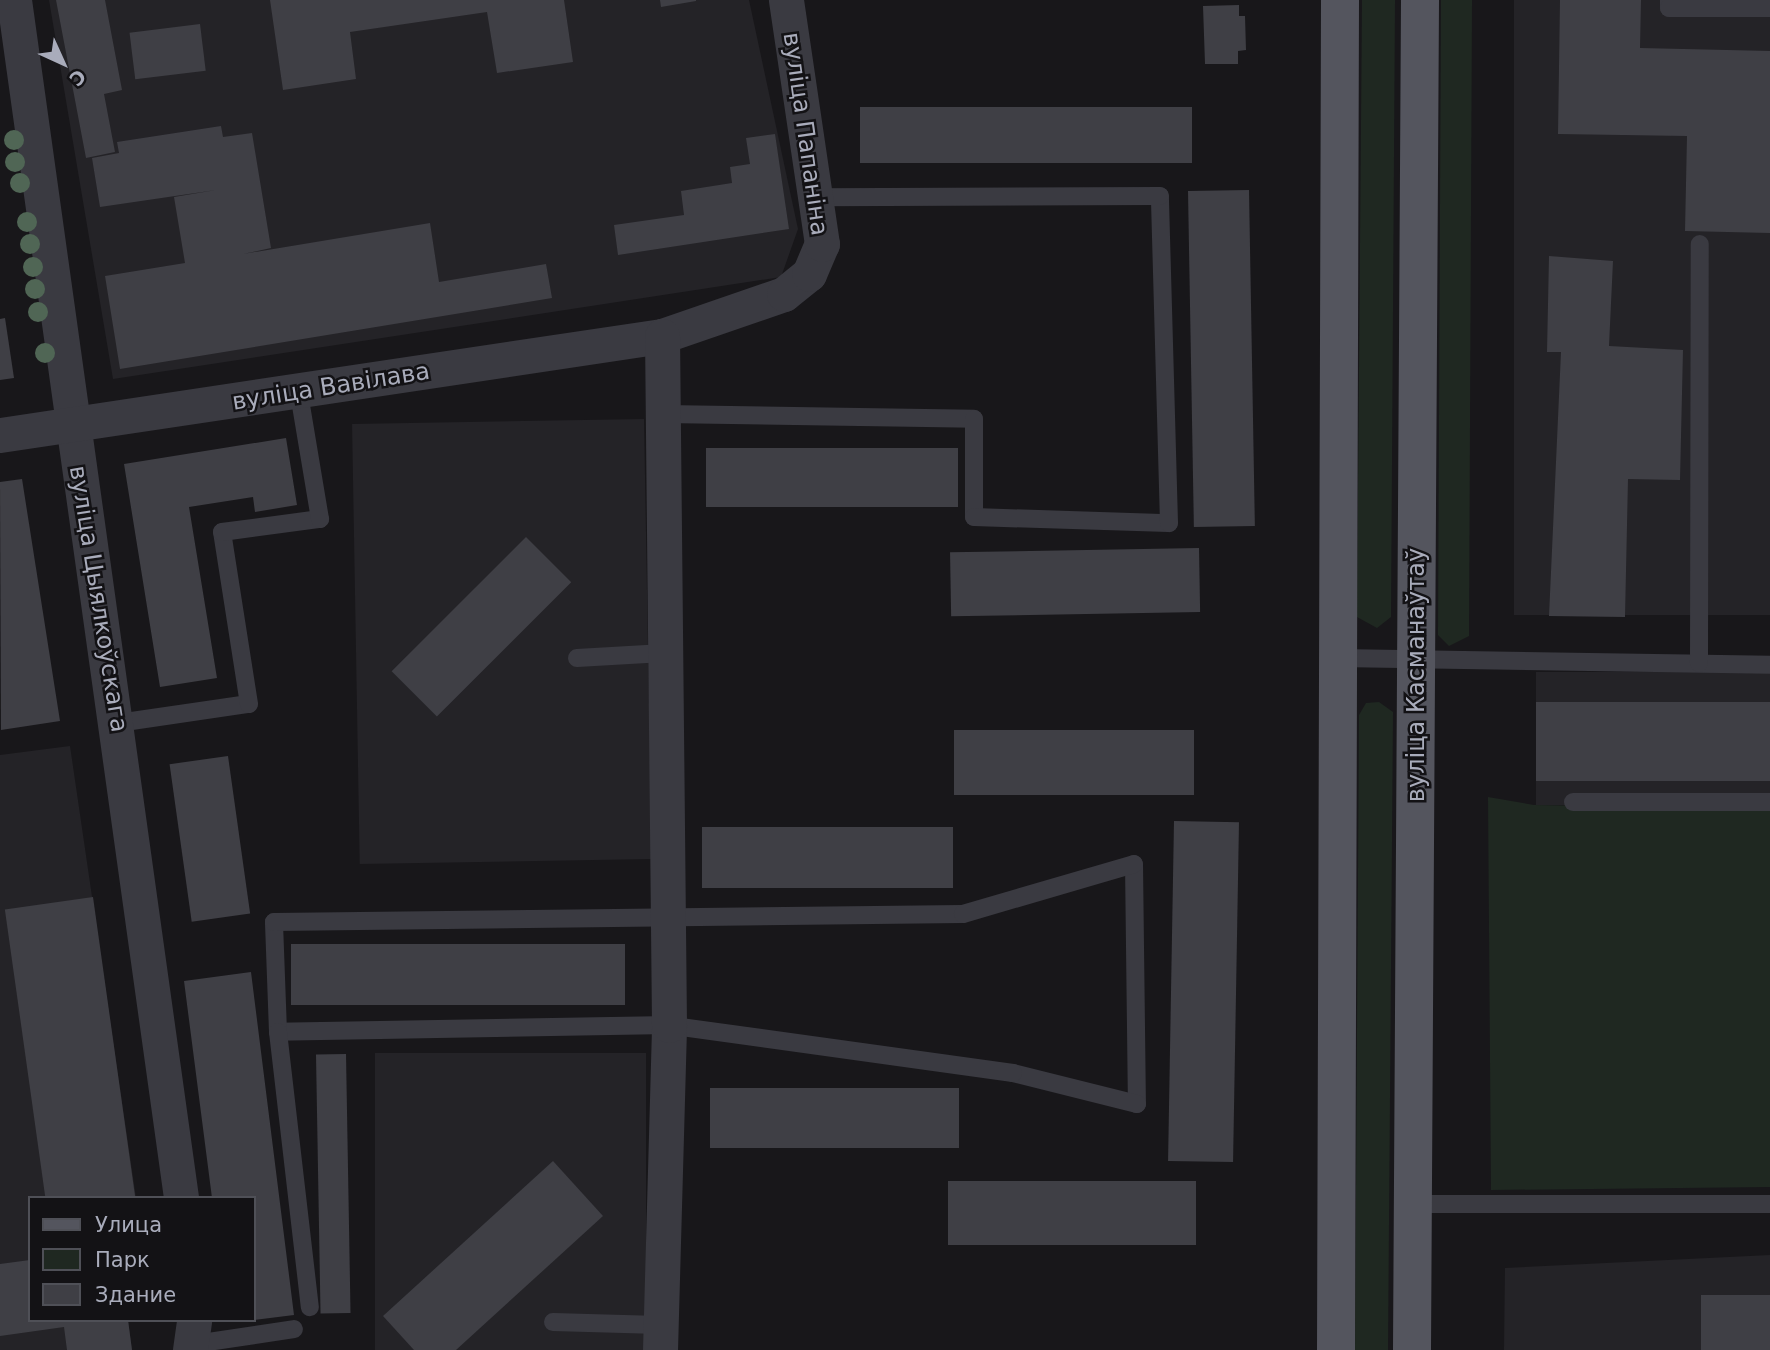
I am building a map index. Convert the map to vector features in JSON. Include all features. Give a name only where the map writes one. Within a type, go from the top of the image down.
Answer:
[{"type":"main road","points":[[1336,1350],[1340,0]]},
{"type":"main road","name":"вуліца Касманаўтаў","points":[[1412,1350],[1420,0]]},
{"type":"street","name":"вуліца Цыялкоўскага","points":[[14,0],[12,73],[118,723],[181,1196]]},
{"type":"street","name":"вуліца Папаніна","points":[[662,335],[783,294],[809,274],[822,244],[818,197],[786,0]]},
{"type":"street","name":"вуліца Вавілава","points":[[0,435],[299,393],[662,335]]},
{"type":"street","points":[[659,1338],[669,1025],[662,335]]},
{"type":"lane","points":[[1669,0],[1669,8],[1770,8]]},
{"type":"lane","points":[[664,414],[975,419],[974,517],[1168,523],[1160,195],[818,197]]},
{"type":"lane","points":[[1699,663],[1700,244]]},
{"type":"lane","points":[[118,723],[248,704],[222,533],[320,519],[299,393]]},
{"type":"lane","points":[[577,658],[664,653]]},
{"type":"lane","points":[[1338,659],[1770,665]]},
{"type":"lane","points":[[1573,802],[1770,802]]},
{"type":"lane","points":[[278,1032],[669,1025],[1013,1073],[1137,1104],[1134,864],[964,914],[274,922],[278,1032],[310,1307]]},
{"type":"lane","points":[[1414,1204],[1770,1204]]},
{"type":"lane","points":[[553,1322],[659,1338]]},
{"type":"lane","points":[[193,1338],[294,1329]]},
{"type":"shaded area","points":[[49,0],[749,0],[798,229],[781,277],[113,379]]},
{"type":"shaded area","points":[[1514,0],[1770,0],[1770,615],[1514,615]]},
{"type":"shaded area","points":[[644,419],[652,859],[360,864],[352,424]]},
{"type":"shaded area","points":[[1536,672],[1770,672],[1770,805],[1536,805]]},
{"type":"shaded area","points":[[70,746],[136,1196],[28,1196],[28,1322],[128,1322],[132,1350],[0,1350],[0,755]]},
{"type":"shaded area","points":[[375,1053],[646,1053],[646,1350],[375,1350]]},
{"type":"shaded area","points":[[1770,1255],[1770,1350],[1504,1350],[1505,1268]]},
{"type":"green space","points":[[1362,0],[1395,0],[1391,617],[1377,628],[1357,617]]},
{"type":"green space","points":[[1441,0],[1472,0],[1469,636],[1449,646],[1438,635]]},
{"type":"green space","points":[[1379,702],[1393,712],[1388,1350],[1355,1350],[1359,715],[1366,703]]},
{"type":"green space","points":[[1488,797],[1534,805],[1770,809],[1770,1187],[1491,1190]]},
{"type":"building","points":[[56,0],[105,0],[122,90],[104,94],[115,152],[86,158]]},
{"type":"building","points":[[270,0],[564,0],[573,62],[497,73],[487,12],[350,32],[356,79],[283,90]]},
{"type":"building","points":[[660,0],[696,0],[696,1],[661,7]]},
{"type":"building","points":[[1560,0],[1641,0],[1640,48],[1770,51],[1770,233],[1685,231],[1687,136],[1558,134]]},
{"type":"building","points":[[1239,5],[1239,16],[1245,16],[1246,50],[1238,51],[1238,64],[1205,64],[1203,6]]},
{"type":"building","points":[[200,24],[206,71],[135,79],[130,33]]},
{"type":"building","points":[[860,107],[1192,107],[1192,163],[860,163]]},
{"type":"building","points":[[221,126],[223,137],[252,133],[271,248],[243,254],[430,223],[439,282],[546,264],[552,298],[120,369],[105,276],[185,263],[174,197],[216,190],[100,207],[92,158],[119,153],[117,142]]},
{"type":"building","points":[[775,134],[789,229],[618,255],[614,225],[684,215],[681,191],[732,183],[730,167],[750,164],[746,138]]},
{"type":"building","points":[[1249,190],[1255,526],[1194,527],[1188,191]]},
{"type":"building","points":[[1549,256],[1613,261],[1609,346],[1683,350],[1680,480],[1628,479],[1625,617],[1549,616],[1561,352],[1547,352]]},
{"type":"building","points":[[5,318],[14,378],[0,380],[0,319]]},
{"type":"building","points":[[286,438],[297,505],[255,512],[253,497],[189,507],[217,678],[160,687],[124,464]]},
{"type":"building","points":[[706,448],[958,448],[958,507],[706,507]]},
{"type":"building","points":[[22,479],[60,721],[1,730],[0,482]]},
{"type":"building","points":[[526,537],[571,582],[437,717],[392,671]]},
{"type":"building","points":[[1199,548],[1200,612],[951,616],[950,552]]},
{"type":"building","points":[[1536,702],[1770,702],[1770,781],[1536,781]]},
{"type":"building","points":[[954,730],[1194,730],[1194,795],[954,795]]},
{"type":"building","points":[[228,756],[250,913],[192,922],[170,764]]},
{"type":"building","points":[[1174,821],[1239,822],[1233,1162],[1168,1161]]},
{"type":"building","points":[[702,827],[953,827],[953,888],[702,888]]},
{"type":"building","points":[[93,897],[135,1196],[45,1196],[5,909]]},
{"type":"building","points":[[291,944],[625,944],[625,1005],[291,1005]]},
{"type":"building","points":[[251,972],[294,1315],[256,1320],[256,1196],[212,1196],[184,981]]},
{"type":"building","points":[[346,1054],[351,1313],[321,1313],[316,1055]]},
{"type":"building","points":[[710,1088],[959,1088],[959,1148],[710,1148]]},
{"type":"building","points":[[553,1161],[603,1216],[456,1350],[414,1350],[383,1316]]},
{"type":"building","points":[[948,1181],[1196,1181],[1196,1245],[948,1245]]},
{"type":"building","points":[[28,1260],[28,1322],[128,1322],[132,1350],[67,1350],[64,1327],[0,1336],[0,1264]]},
{"type":"building","points":[[1701,1295],[1770,1295],[1770,1350],[1701,1350]]}]
